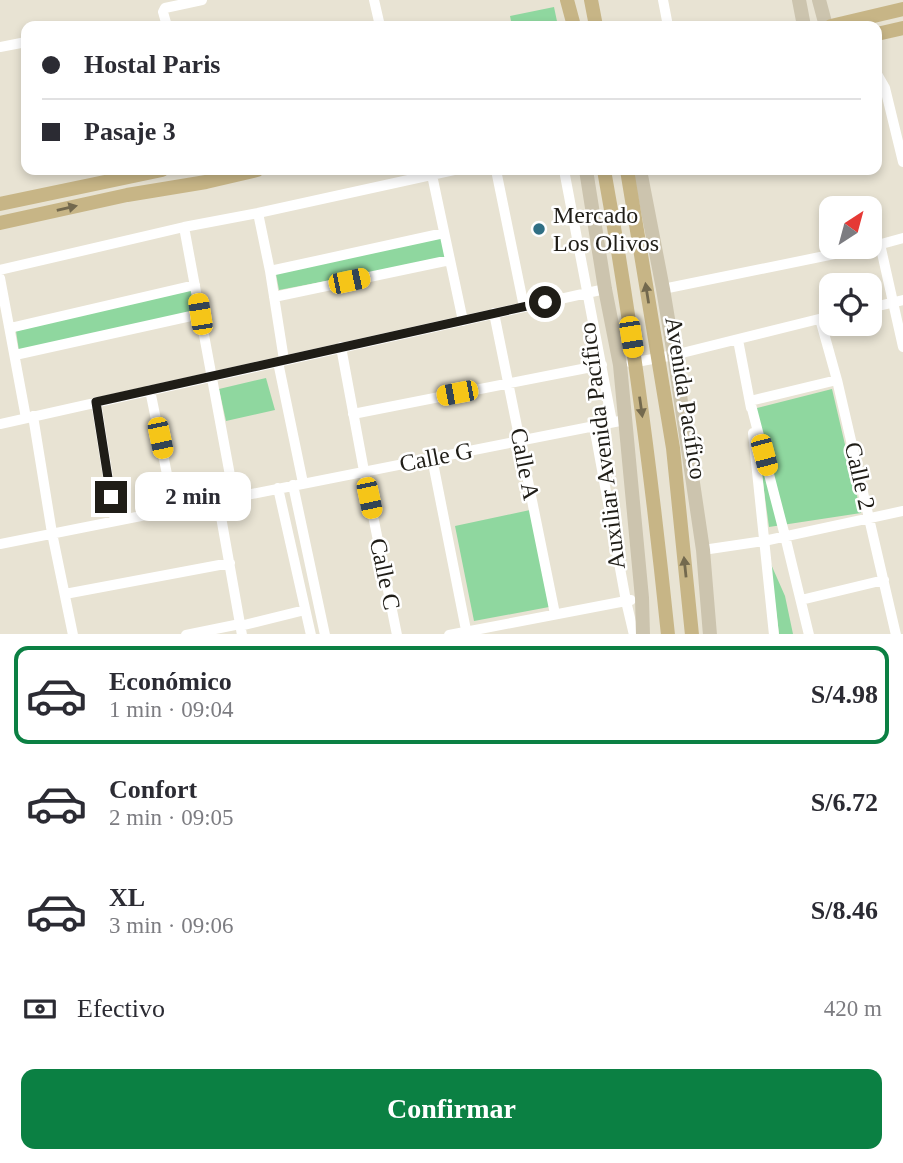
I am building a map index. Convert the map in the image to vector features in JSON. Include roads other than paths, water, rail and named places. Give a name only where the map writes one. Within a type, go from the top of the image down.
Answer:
[{"type":"main road","points":[[567,0],[573,21]]},
{"type":"main road","points":[[591,0],[595,21]]},
{"type":"main road","points":[[799,0],[803,21]]},
{"type":"main road","points":[[819,0],[826,21]]},
{"type":"main road","points":[[850,21],[903,9]]},
{"type":"main road","points":[[882,33],[903,28]]},
{"type":"main road","points":[[0,204],[115,175]]},
{"type":"main road","name":"Auxiliar Avenida Pacífico","points":[[587,175],[620,365],[619,421],[642,598],[643,634]]},
{"type":"main road","name":"Avenida Pacífico","points":[[605,175],[655,506],[668,634]]},
{"type":"main road","name":"Avenida Pacífico","points":[[628,175],[673,448],[692,634]]},
{"type":"main road","points":[[641,175],[674,355],[703,550],[710,634]]},
{"type":"main road","points":[[0,223],[204,176]]},
{"type":"street","points":[[166,21],[163,12],[166,7],[202,0]]},
{"type":"street","points":[[374,0],[379,21]]},
{"type":"street","points":[[663,0],[667,21]]},
{"type":"street","points":[[0,47],[21,43]]},
{"type":"street","points":[[882,83],[903,162]]},
{"type":"street","points":[[123,175],[127,195]]},
{"type":"street","points":[[0,270],[184,227],[432,175],[463,321]]},
{"type":"street","points":[[497,175],[524,307]]},
{"type":"street","points":[[565,175],[602,365],[619,421]]},
{"type":"street","points":[[258,213],[274,297],[298,484],[325,634]]},
{"type":"street","points":[[184,227],[234,497]]},
{"type":"street","points":[[270,271],[444,233]]},
{"type":"street","points":[[882,244],[903,238]]},
{"type":"street","points":[[663,289],[819,257]]},
{"type":"street","points":[[879,259],[898,302],[903,346]]},
{"type":"street","points":[[274,297],[450,260]]},
{"type":"street","points":[[0,278],[73,634]]},
{"type":"street","points":[[10,328],[195,285]]},
{"type":"street","points":[[0,424],[605,289]]},
{"type":"street","name":"Calle A","points":[[494,313],[555,614]]},
{"type":"street","points":[[15,355],[200,314]]},
{"type":"street","points":[[620,365],[674,355],[819,319]]},
{"type":"street","name":"Calle 2","points":[[825,336],[896,634]]},
{"type":"street","points":[[738,340],[750,401],[808,634]]},
{"type":"street","name":"Calle C","points":[[341,348],[397,634]]},
{"type":"street","points":[[354,414],[602,365]]},
{"type":"street","points":[[750,401],[837,380]]},
{"type":"street","points":[[150,390],[174,509]]},
{"type":"street","points":[[750,401],[774,634]]},
{"type":"street","points":[[96,402],[115,521]]},
{"type":"street","name":"Calle G","points":[[0,544],[619,421]]},
{"type":"street","points":[[594,426],[634,634]]},
{"type":"street","points":[[432,458],[467,633],[642,598]]},
{"type":"street","points":[[278,488],[310,634]]},
{"type":"street","points":[[218,500],[240,628]]},
{"type":"street","points":[[703,550],[764,541],[903,511]]},
{"type":"street","points":[[65,594],[230,563]]},
{"type":"street","points":[[801,600],[884,580]]},
{"type":"street","points":[[194,634],[240,628],[305,610]]},
{"type":"place","name":"Mercado Los Olivos","points":[[539,229]]}]
